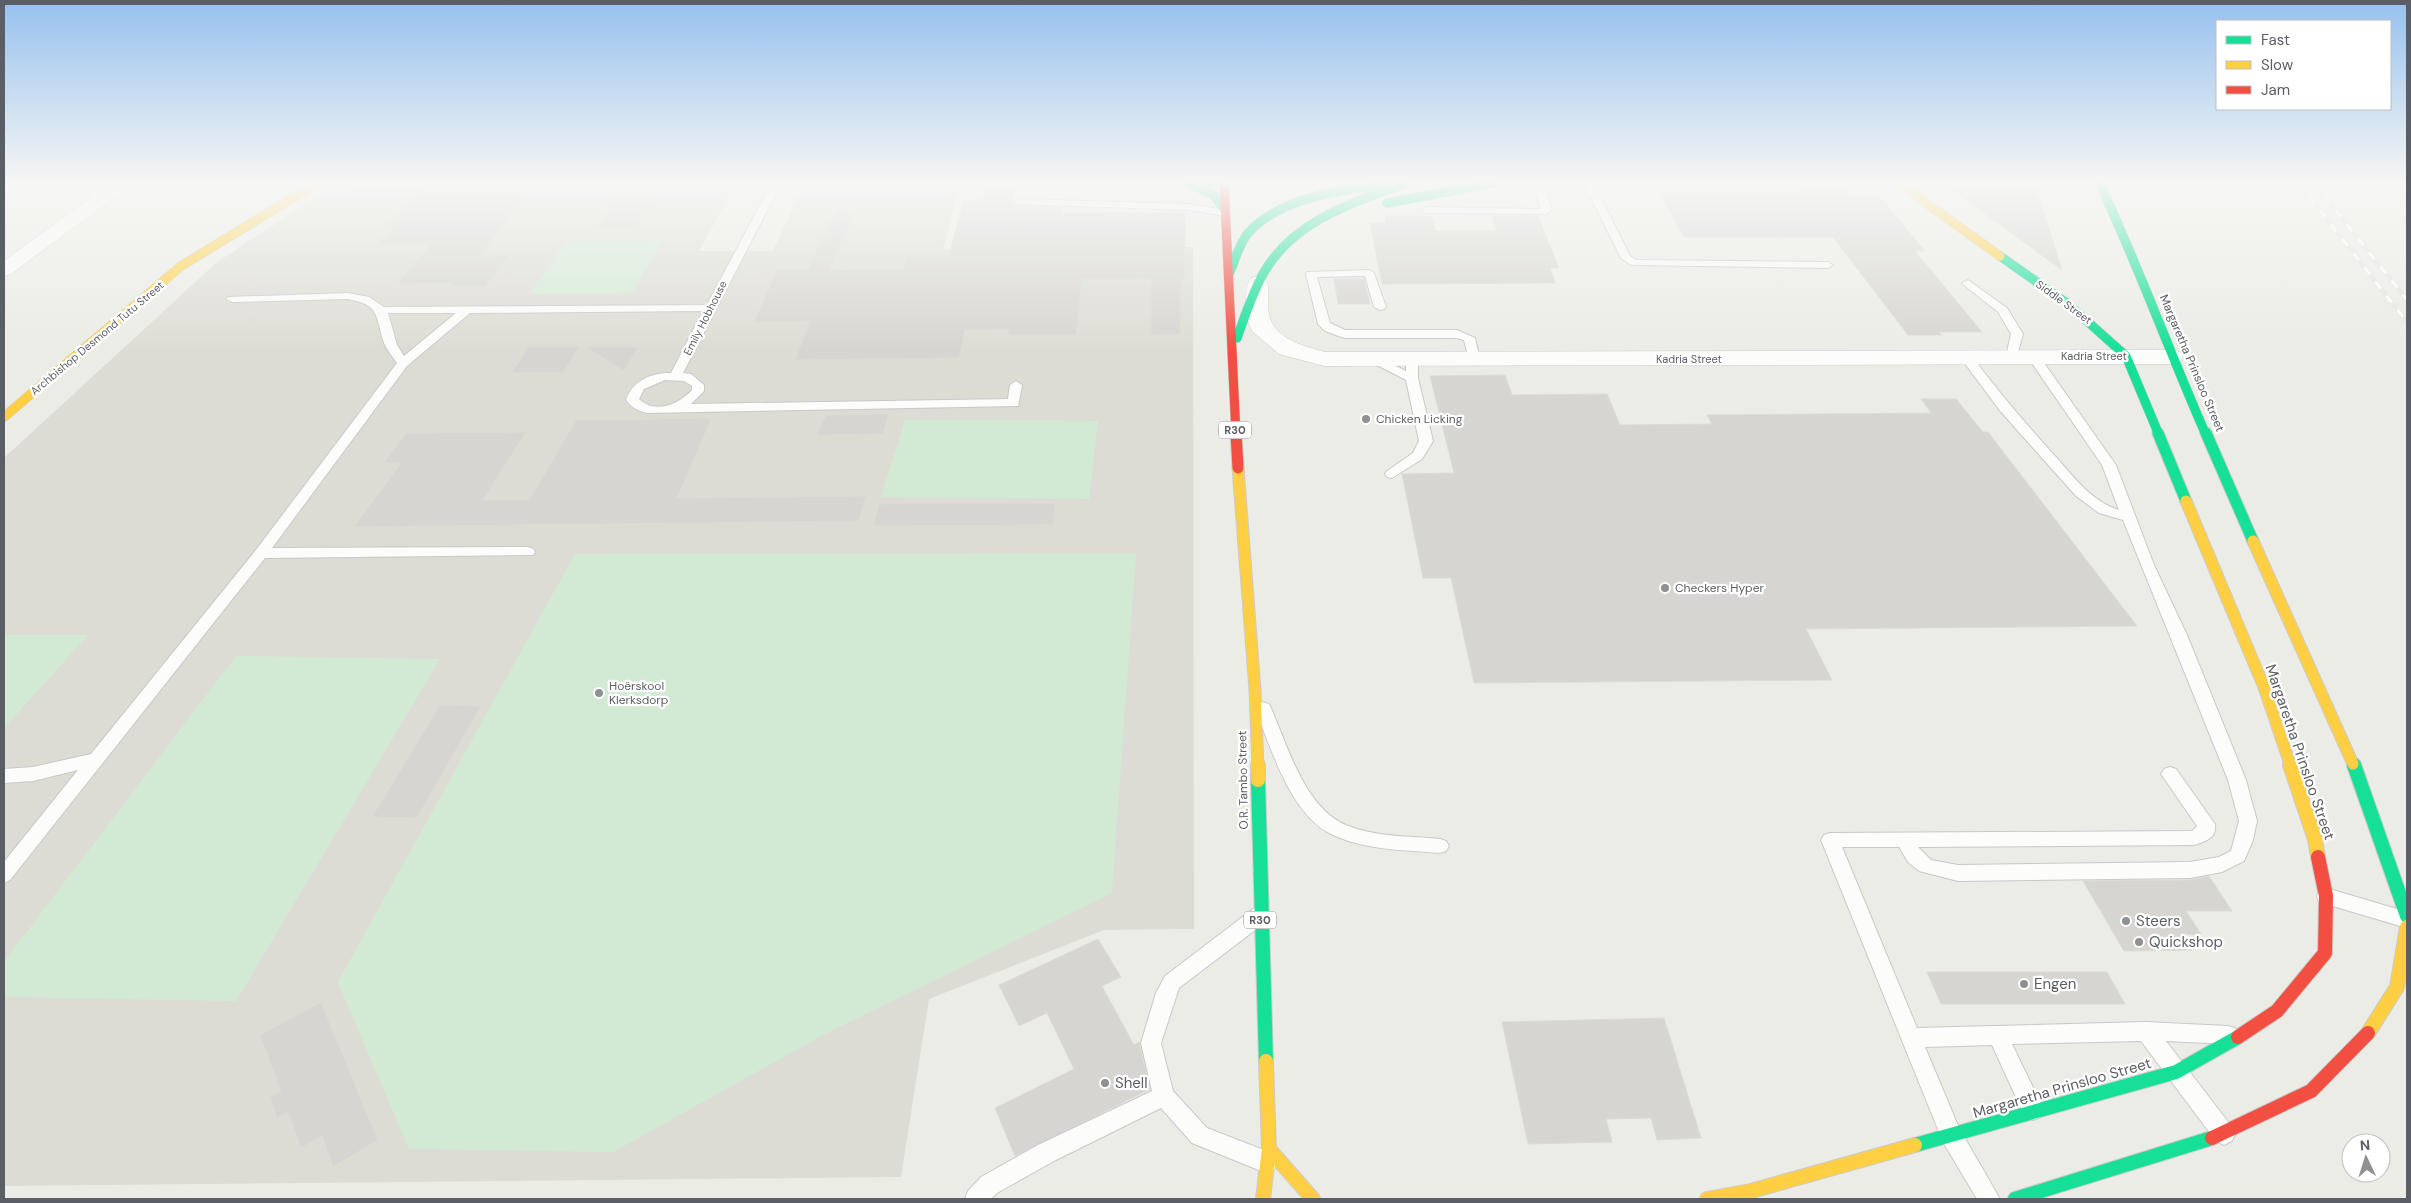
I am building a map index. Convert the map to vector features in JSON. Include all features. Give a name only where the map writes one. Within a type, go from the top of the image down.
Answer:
[{"type":"street","points":[[4,270],[47,238]]},
{"type":"street","name":"Archbishop Desmond Tutu Street","points":[[4,417],[181,266],[226,238]]},
{"type":"street","name":"O.R. Tambo Street","points":[[1227,238],[1238,499],[1255,690],[1268,1156],[1263,1199]]},
{"type":"street","points":[[1229,274],[1246,238]]},
{"type":"street","name":"O.R. Tambo Street","points":[[1231,361],[1245,309],[1258,282],[1276,255],[1292,238]]},
{"type":"street","name":"Siddle Street","points":[[1975,238],[2078,312],[2106,334],[2126,356]]},
{"type":"street","name":"Margaretha Prinsloo Street","points":[[2126,238],[2172,357],[2361,783],[2407,918]]},
{"type":"street","name":"Kadria Street","points":[[1258,282],[1257,310],[1260,326],[1287,349],[1324,359],[1375,361],[1412,369],[1474,360],[1966,356],[2172,357]]},
{"type":"street","name":"Margaretha Prinsloo Street","points":[[1707,1199],[1752,1191],[2033,1110],[2176,1072],[2240,1036],[2278,1011],[2325,953],[2326,896],[2316,839],[2264,687],[2126,356]]},
{"type":"street","points":[[2015,1199],[2224,1134],[2311,1091],[2370,1031],[2396,987],[2407,928]]},
{"type":"street","points":[[1268,1156],[1313,1199]]},
{"type":"lane","name":"Emily Hobhouse","points":[[675,376],[747,238]]},
{"type":"lane","points":[[1616,238],[1626,258],[1635,263],[1828,264]]},
{"type":"lane","points":[[1380,306],[1369,272],[1311,274],[1324,324],[1329,329],[1344,334],[1457,334],[1470,338],[1474,360]]},
{"type":"lane","points":[[1904,840],[1914,858],[1924,866],[1958,873],[2190,870],[2222,864],[2238,856],[2248,821],[2237,780],[2180,635],[2147,565],[2109,465],[2023,356],[2017,334],[2003,310],[1968,284]]},
{"type":"lane","points":[[232,299],[348,296],[365,299],[381,310],[710,308]]},
{"type":"lane","points":[[4,875],[261,553],[403,363],[468,309]]},
{"type":"lane","points":[[381,310],[391,345],[403,363]]},
{"type":"lane","points":[[1966,356],[2005,409],[2081,493],[2104,510],[2129,517]]},
{"type":"lane","points":[[1392,474],[1425,449],[1426,441],[1412,369]]},
{"type":"lane","points":[[676,408],[694,398],[698,391],[698,385],[687,377],[675,376],[652,379],[641,385],[634,393],[632,400],[637,406],[647,410],[1014,403],[1016,385]]},
{"type":"lane","points":[[261,553],[528,552]]},
{"type":"lane","points":[[1255,690],[1299,788],[1315,813],[1337,829],[1392,841],[1440,846]]},
{"type":"lane","points":[[4,776],[33,774],[96,759]]},
{"type":"lane","points":[[1990,1199],[1951,1135],[1830,840],[2194,838],[2203,834],[2207,831],[2206,824],[2170,774]]},
{"type":"lane","points":[[2326,896],[2407,918]]},
{"type":"lane","points":[[1260,915],[1180,974],[1172,982],[1166,993],[1151,1044],[1164,1096],[1200,1136],[1268,1156]]},
{"type":"lane","points":[[1910,1038],[2146,1031],[2240,1036]]},
{"type":"lane","points":[[2146,1031],[2224,1134]]},
{"type":"lane","points":[[1997,1034],[2033,1110]]},
{"type":"lane","points":[[976,1199],[989,1185],[1046,1152],[1164,1096]]},
{"type":"shaded area","name":"Hoërskool Klerksdorp","points":[[254,238],[706,238],[699,251],[773,251],[779,238],[946,238],[943,249],[1193,247],[1194,929],[1104,930],[929,999],[901,1177],[4,1186],[4,458],[216,263]]},
{"type":"green space","points":[[663,241],[632,293],[529,294],[566,242]]},
{"type":"green space","points":[[905,420],[1098,421],[1089,499],[881,497]]},
{"type":"green space","points":[[1136,553],[1112,893],[823,1035],[613,1152],[409,1149],[338,982],[575,554]]},
{"type":"green space","points":[[4,635],[88,635],[4,728]]},
{"type":"green space","points":[[236,656],[440,659],[236,1001],[4,997],[4,962]]},
{"type":"building","points":[[383,238],[494,238],[480,256],[510,255],[485,287],[451,287],[454,283],[397,284],[431,244],[377,245]]},
{"type":"building","points":[[822,238],[843,238],[829,270],[903,269],[907,256],[949,255],[954,238],[1185,238],[1185,279],[1181,279],[1180,334],[1151,335],[1151,278],[1082,279],[1076,335],[1008,335],[1009,329],[965,330],[959,358],[795,360],[810,321],[754,322],[777,270],[808,269]]},
{"type":"building","points":[[1373,238],[1547,238],[1559,268],[1550,268],[1555,283],[1382,284]]},
{"type":"building","points":[[1834,238],[1914,238],[1925,251],[1915,251],[1982,332],[1939,332],[1941,335],[1908,335]]},
{"type":"building","points":[[2018,238],[2052,238],[2062,270]]},
{"type":"building","points":[[1334,279],[1364,279],[1370,304],[1338,304]]},
{"type":"building","points":[[529,347],[579,347],[563,373],[511,373]]},
{"type":"building","points":[[586,347],[638,347],[624,371]]},
{"type":"building","points":[[1505,375],[1512,395],[1607,394],[1620,425],[1712,424],[1707,415],[1931,413],[1921,399],[1956,399],[1983,432],[1988,432],[2137,626],[1806,629],[1832,680],[1474,683],[1451,578],[1423,578],[1402,474],[1454,473],[1430,376]]},
{"type":"building","points":[[889,414],[883,434],[816,435],[826,415]]},
{"type":"building","points":[[712,418],[677,498],[866,496],[859,521],[354,527],[401,463],[384,463],[406,433],[526,432],[483,500],[530,499],[576,420]]},
{"type":"building","points":[[1055,503],[1053,525],[873,526],[879,504]]},
{"type":"building","points":[[440,705],[481,706],[417,818],[372,817]]},
{"type":"building","points":[[2209,876],[2232,911],[2186,911],[2201,934],[2182,935],[2192,950],[2124,951],[2083,881],[2190,880]]},
{"type":"building","points":[[1098,939],[1121,977],[1102,986],[1134,1045],[1139,1042],[1150,1089],[1015,1156],[995,1108],[1074,1069],[1047,1013],[1019,1026],[999,985]]},
{"type":"building","points":[[1927,972],[2107,972],[2125,1004],[1941,1004]]},
{"type":"building","points":[[321,1002],[378,1140],[333,1167],[322,1136],[301,1148],[288,1112],[277,1118],[270,1097],[281,1091],[260,1035]]},
{"type":"building","points":[[1664,1018],[1701,1138],[1657,1140],[1651,1118],[1606,1119],[1612,1142],[1528,1144],[1502,1022]]},
{"type":"railway","points":[[2342,238],[2407,322]]},
{"type":"railway","points":[[2358,238],[2407,300]]},
{"type":"traffic: fast","points":[[1229,274],[1245,238]]},
{"type":"traffic: fast","points":[[1237,338],[1250,302],[1264,273],[1280,251],[1293,238]]},
{"type":"traffic: fast","points":[[2126,238],[2172,357],[2253,541]]},
{"type":"traffic: fast","points":[[2000,256],[2068,304],[2126,356],[2186,501]]},
{"type":"traffic: fast","points":[[2353,764],[2407,916]]},
{"type":"traffic: fast","points":[[1258,780],[1266,1061]]},
{"type":"traffic: fast","points":[[1915,1145],[2176,1072],[2238,1037]]},
{"type":"traffic: fast","points":[[2015,1199],[2212,1138]]},
{"type":"traffic: slow","points":[[4,417],[181,266],[227,238]]},
{"type":"traffic: slow","points":[[1975,238],[2000,256]]},
{"type":"traffic: slow","points":[[1238,468],[1255,690],[1258,780]]},
{"type":"traffic: slow","points":[[2186,501],[2264,687],[2315,839],[2318,857]]},
{"type":"traffic: slow","points":[[2253,541],[2353,764]]},
{"type":"traffic: slow","points":[[2368,1033],[2397,987],[2407,927]]},
{"type":"traffic: slow","points":[[1263,1199],[1269,1149],[1266,1061]]},
{"type":"traffic: slow","points":[[1707,1199],[1751,1191],[1915,1145]]},
{"type":"traffic: slow","points":[[1269,1149],[1313,1199]]},
{"type":"traffic: jam","points":[[1227,238],[1238,468]]},
{"type":"traffic: jam","points":[[2238,1037],[2277,1011],[2325,953],[2326,896],[2318,857]]},
{"type":"traffic: jam","points":[[2212,1138],[2224,1134],[2311,1091],[2368,1033]]},
{"type":"place","name":"Chicken Licking","points":[[1366,419]]},
{"type":"place","name":"Checkers Hyper","points":[[1665,588]]},
{"type":"place","name":"Hoërskool Klerksdorp","points":[[599,693]]},
{"type":"place","name":"Steers","points":[[2126,921]]},
{"type":"place","name":"Quickshop","points":[[2139,942]]},
{"type":"place","name":"Engen","points":[[2024,984]]},
{"type":"place","name":"Shell","points":[[1105,1083]]}]
